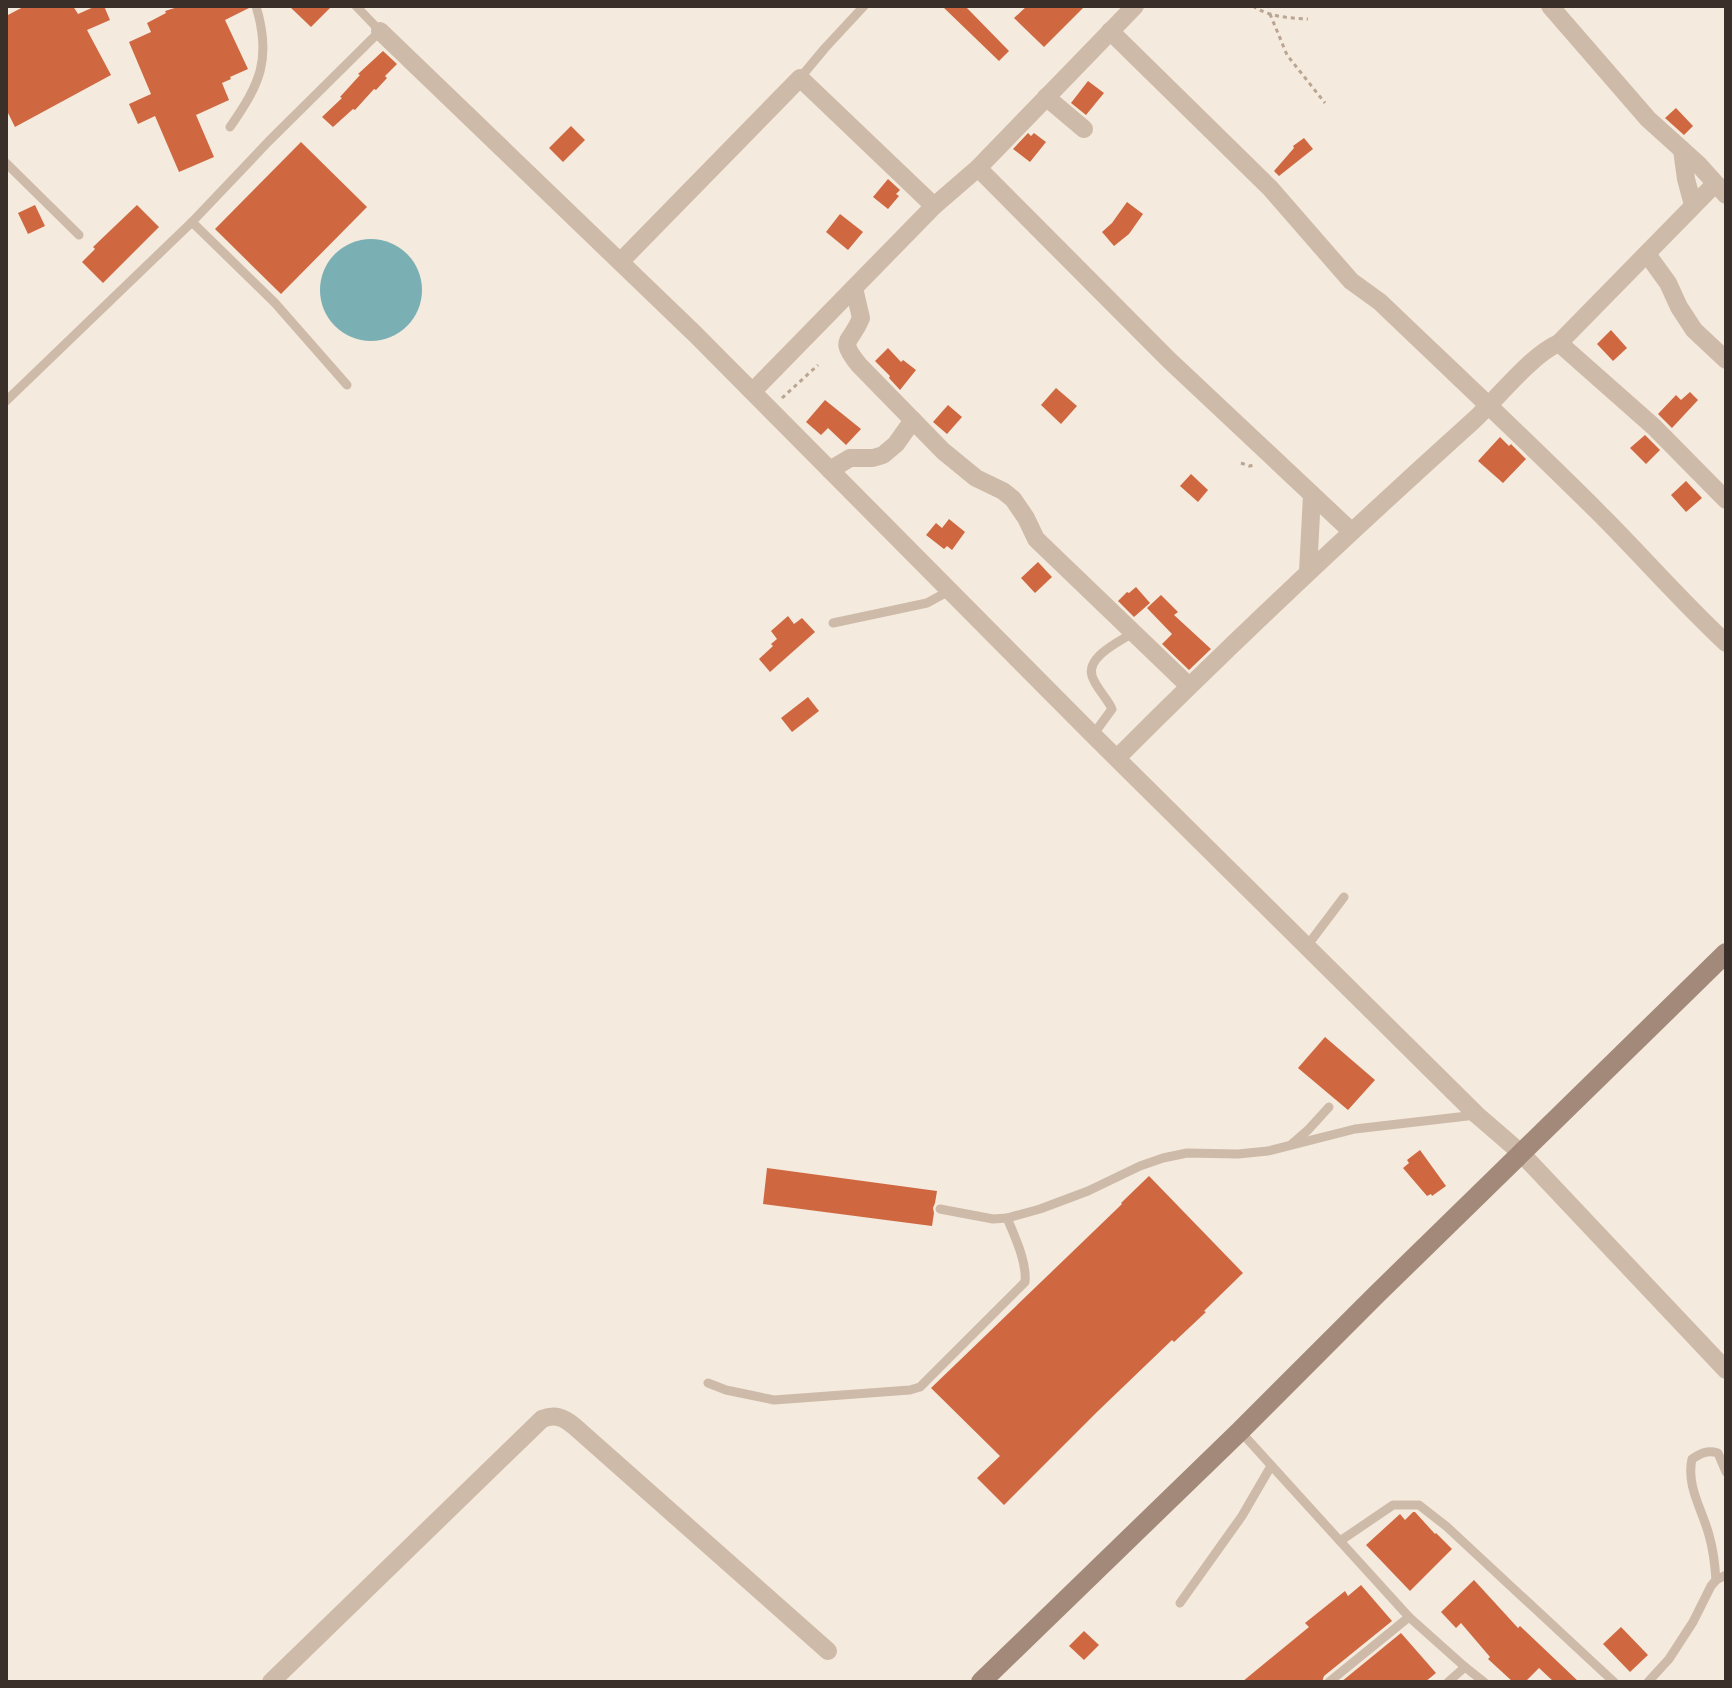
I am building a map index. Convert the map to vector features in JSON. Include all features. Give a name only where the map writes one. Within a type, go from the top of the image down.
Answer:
[{"type":"street","points":[[753,391],[934,206],[978,168],[1135,6]]},
{"type":"street","points":[[1550,6],[1648,119],[1722,190]]},
{"type":"street","points":[[380,31],[621,261],[1093,735],[1477,1115],[1521,1153],[1726,1370]]},
{"type":"street","points":[[1110,31],[1270,188],[1351,281],[1380,302],[1595,509],[1726,643]]},
{"type":"street","points":[[621,261],[800,78],[934,206]]},
{"type":"street","points":[[1046,97],[1084,129]]},
{"type":"street","points":[[1682,150],[1693,205]]},
{"type":"street","points":[[978,168],[1169,360],[1351,531]]},
{"type":"street","points":[[1117,758],[1351,531],[1489,407],[1532,362],[1559,343],[1693,205],[1709,190],[1722,190]]},
{"type":"street","points":[[1647,254],[1668,283],[1694,330],[1726,360]]},
{"type":"street","points":[[854,288],[861,318],[847,340],[847,349],[859,365],[943,451],[976,478],[1013,499],[1036,539],[1189,686]]},
{"type":"street","points":[[1559,343],[1654,427],[1726,500]]},
{"type":"street","points":[[830,470],[850,458],[883,455],[896,444],[913,420]]},
{"type":"street","points":[[1308,572],[1312,495]]},
{"type":"street","points":[[981,1682],[1726,953]]},
{"type":"street","points":[[271,1682],[542,1419],[551,1416],[560,1417],[574,1426],[828,1651]]},
{"type":"lane","points":[[230,127],[261,72],[263,33],[256,6]]},
{"type":"lane","points":[[6,401],[192,222],[380,31],[356,6]]},
{"type":"lane","points":[[800,78],[864,6]]},
{"type":"lane","points":[[6,163],[79,235]]},
{"type":"lane","points":[[192,222],[275,303],[347,385]]},
{"type":"lane","points":[[833,623],[927,603],[949,591]]},
{"type":"lane","points":[[1093,735],[1112,709],[1093,677],[1095,660],[1133,633]]},
{"type":"lane","points":[[1307,946],[1344,897]]},
{"type":"lane","points":[[1288,1147],[1329,1107]]},
{"type":"lane","points":[[940,1209],[993,1219],[1007,1218],[1088,1191],[1163,1158],[1187,1153],[1254,1153],[1355,1129],[1477,1115]]},
{"type":"lane","points":[[708,1383],[774,1400],[920,1387],[1025,1282],[1020,1251],[1007,1218]]},
{"type":"lane","points":[[1240,1431],[1409,1617],[1484,1682]]},
{"type":"lane","points":[[1716,1580],[1709,1536],[1693,1493],[1690,1473],[1692,1459],[1701,1453],[1718,1453],[1726,1472]]},
{"type":"lane","points":[[1180,1603],[1242,1516],[1271,1466]]},
{"type":"lane","points":[[1340,1541],[1393,1505],[1419,1505],[1446,1526],[1614,1682]]},
{"type":"lane","points":[[1648,1682],[1669,1659],[1711,1586],[1726,1575]]},
{"type":"lane","points":[[1329,1682],[1409,1617]]},
{"type":"lane","points":[[1448,1682],[1465,1667]]},
{"type":"path","points":[[1253,6],[1270,14],[1308,19]]},
{"type":"path","points":[[1270,14],[1287,55],[1325,103]]},
{"type":"path","points":[[770,409],[818,365]]},
{"type":"water","points":[[371,239],[390,243],[407,254],[418,271],[422,290],[418,309],[407,326],[390,337],[371,341],[352,337],[335,326],[324,309],[320,290],[324,271],[335,254],[352,243]]},
{"type":"building","points":[[25,6],[73,6],[78,14],[104,6],[110,20],[87,30],[111,75],[15,127],[6,109],[6,16]]},
{"type":"building","points":[[181,6],[249,8],[225,20],[248,69],[222,83],[229,100],[196,115],[214,157],[179,172],[155,116],[138,124],[129,104],[151,94],[129,42],[151,32],[147,23],[165,11]]},
{"type":"building","points":[[289,6],[332,6],[311,27]]},
{"type":"building","points":[[942,6],[965,6],[1009,51],[999,61]]},
{"type":"building","points":[[1027,6],[1085,6],[1044,47],[1014,18]]},
{"type":"building","points":[[383,51],[397,64],[376,90],[333,127],[322,117],[342,98],[358,74]]},
{"type":"building","points":[[1088,81],[1104,93],[1086,115],[1071,103]]},
{"type":"building","points":[[1676,108],[1693,126],[1684,135],[1665,118]]},
{"type":"building","points":[[571,126],[585,140],[563,162],[549,148]]},
{"type":"building","points":[[1028,133],[1031,136],[1034,133],[1046,142],[1030,162],[1013,149]]},
{"type":"building","points":[[1304,138],[1313,149],[1279,176],[1274,171],[1293,146]]},
{"type":"building","points":[[301,142],[367,207],[281,294],[215,229]]},
{"type":"building","points":[[888,179],[900,190],[888,209],[873,197]]},
{"type":"building","points":[[1127,202],[1143,214],[1129,234],[1114,246],[1102,232]]},
{"type":"building","points":[[35,205],[45,226],[28,234],[18,213]]},
{"type":"building","points":[[137,205],[159,227],[103,283],[82,262],[95,249],[93,247]]},
{"type":"building","points":[[840,214],[863,232],[848,250],[826,232]]},
{"type":"building","points":[[1611,330],[1627,348],[1613,361],[1597,344]]},
{"type":"building","points":[[888,348],[901,362],[903,360],[916,370],[900,390],[875,361]]},
{"type":"building","points":[[1056,388],[1077,406],[1061,424],[1041,405]]},
{"type":"building","points":[[1690,392],[1698,400],[1672,428],[1658,414],[1676,395],[1681,400]]},
{"type":"building","points":[[825,400],[861,429],[846,445],[828,428],[821,435],[806,422]]},
{"type":"building","points":[[948,405],[962,417],[947,434],[933,422]]},
{"type":"building","points":[[1645,435],[1660,450],[1646,464],[1630,448]]},
{"type":"building","points":[[1500,437],[1526,459],[1503,483],[1478,461]]},
{"type":"building","points":[[1191,474],[1208,490],[1198,502],[1180,486]]},
{"type":"building","points":[[1686,481],[1702,498],[1686,512],[1671,495]]},
{"type":"building","points":[[949,519],[965,532],[952,550],[947,546],[944,549],[926,535],[936,523],[942,528]]},
{"type":"building","points":[[1038,562],[1052,577],[1035,593],[1021,578]]},
{"type":"building","points":[[1136,587],[1150,603],[1134,617],[1118,601]]},
{"type":"building","points":[[1161,595],[1178,612],[1174,615],[1211,649],[1189,670],[1162,644],[1172,634],[1147,608]]},
{"type":"building","points":[[788,616],[794,624],[802,618],[815,632],[770,672],[759,659],[777,639],[771,631]]},
{"type":"building","points":[[808,697],[819,711],[792,732],[781,718]]},
{"type":"building","points":[[1325,1037],[1375,1080],[1348,1110],[1298,1068]]},
{"type":"building","points":[[1420,1150],[1446,1186],[1432,1196],[1427,1196],[1403,1168],[1409,1163],[1407,1160]]},
{"type":"building","points":[[767,1168],[937,1191],[932,1226],[763,1204]]},
{"type":"building","points":[[1149,1176],[1243,1273],[1004,1505],[977,1478],[1000,1456],[931,1388]]},
{"type":"building","points":[[1413,1512],[1452,1549],[1410,1591],[1366,1545],[1400,1514],[1405,1520]]},
{"type":"building","points":[[1474,1580],[1518,1628],[1520,1626],[1579,1682],[1554,1682],[1539,1668],[1525,1682],[1513,1682],[1488,1659],[1490,1657],[1461,1623],[1456,1628],[1441,1612]]},
{"type":"building","points":[[1361,1585],[1392,1621],[1324,1676],[1322,1682],[1242,1682],[1309,1627],[1305,1623],[1345,1591],[1348,1596]]},
{"type":"building","points":[[1621,1627],[1648,1655],[1630,1672],[1603,1644]]},
{"type":"building","points":[[1084,1631],[1099,1645],[1084,1660],[1069,1646]]},
{"type":"building","points":[[1401,1633],[1436,1673],[1425,1682],[1341,1682]]}]
